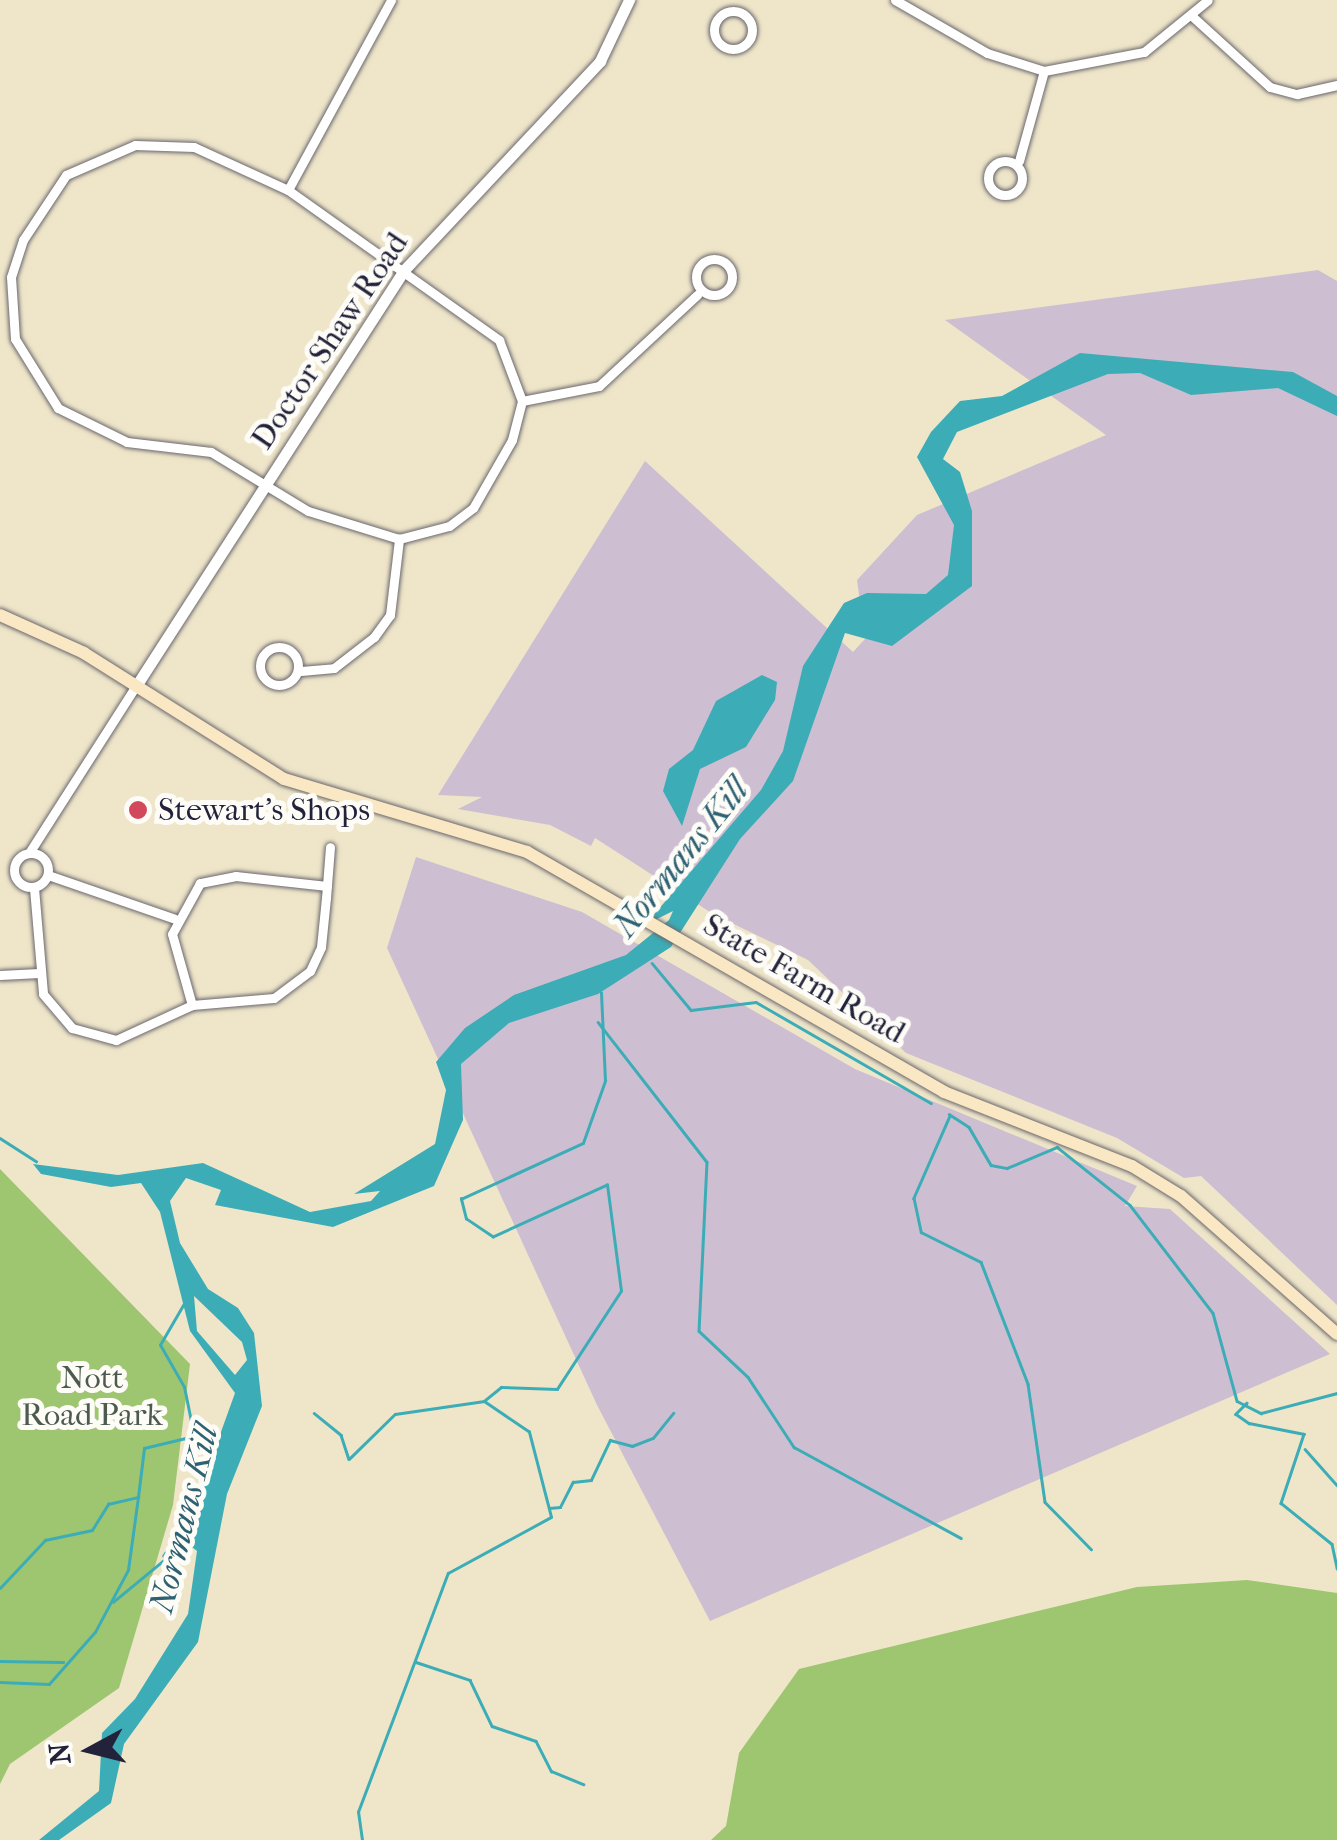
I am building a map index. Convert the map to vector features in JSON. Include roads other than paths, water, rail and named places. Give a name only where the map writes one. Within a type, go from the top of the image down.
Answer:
[{"type":"main road","name":"State Farm Road","points":[[0,615],[136,686],[284,779],[527,852],[944,1092],[1155,1179],[1337,1334]]},
{"type":"street","points":[[288,190],[391,0]]},
{"type":"street","name":"Doctor Shaw Road","points":[[136,686],[405,269],[600,62],[629,0]]},
{"type":"street","points":[[895,0],[987,52],[1044,71],[1131,58],[1193,17],[1208,0]]},
{"type":"street","points":[[915,12],[923,0]]},
{"type":"street","points":[[737,6],[752,33],[733,49],[715,28],[737,6]]},
{"type":"street","points":[[1193,17],[1270,88],[1297,94],[1337,85]]},
{"type":"street","points":[[1018,161],[990,169],[997,194],[1018,189],[1018,161],[1044,71]]},
{"type":"street","points":[[194,148],[288,190],[405,269],[499,340],[522,401],[512,440],[472,508],[448,526],[399,540],[308,511],[212,452],[127,442],[70,416],[32,376],[5,319],[23,240],[66,175],[106,153],[194,148]]},
{"type":"street","points":[[522,401],[598,386],[697,295],[730,286],[730,265],[702,265],[697,295]]},
{"type":"street","points":[[301,671],[281,648],[260,662],[270,682],[301,671],[334,668],[374,638],[390,615],[399,540]]},
{"type":"street","points":[[136,686],[14,872],[34,888],[38,973],[54,1012],[96,1039],[141,1033],[192,1006],[292,989],[321,947],[330,847]]},
{"type":"street","points":[[30,853],[44,859],[48,875]]},
{"type":"street","points":[[34,888],[48,875]]},
{"type":"street","points":[[48,875],[175,920]]},
{"type":"street","points":[[192,1006],[172,951],[175,920],[200,883],[215,877],[327,886]]},
{"type":"street","points":[[0,975],[38,973]]},
{"type":"water","points":[[1080,353],[1293,372],[1337,396],[1337,416],[1278,388],[1191,395],[1140,373],[1108,374],[957,432],[943,459],[960,472],[972,511],[972,586],[892,646],[845,633],[793,781],[740,839],[671,947],[598,994],[509,1023],[461,1064],[463,1120],[434,1186],[333,1227],[215,1205],[221,1190],[186,1178],[170,1201],[180,1243],[208,1289],[238,1308],[254,1333],[262,1406],[227,1494],[198,1642],[124,1744],[111,1803],[59,1840],[39,1840],[99,1791],[102,1733],[135,1699],[188,1614],[197,1551],[187,1543],[168,1566],[162,1556],[191,1515],[235,1393],[190,1331],[160,1212],[141,1183],[111,1187],[41,1174],[33,1164],[118,1175],[203,1163],[310,1212],[371,1201],[380,1191],[354,1194],[435,1144],[446,1090],[436,1062],[465,1028],[514,995],[626,955],[669,920],[673,911],[645,925],[761,790],[783,751],[803,666],[844,603],[867,593],[926,594],[948,575],[954,525],[917,457],[931,432],[960,401],[1002,396]],"holes":[[[194,1296],[242,1342],[247,1360],[235,1375],[197,1331]]]},
{"type":"water","points":[[762,675],[777,682],[775,700],[746,747],[700,769],[682,826],[663,791],[669,769],[693,750],[716,701]]},
{"type":"waterway","points":[[652,963],[691,1010],[756,1002],[931,1103]]},
{"type":"waterway","points":[[314,1413],[341,1435],[349,1459],[395,1414],[484,1401],[501,1387],[557,1389],[621,1291],[607,1185],[493,1237],[466,1219],[461,1199],[583,1143],[605,1081],[601,993]]},
{"type":"waterway","points":[[598,1022],[707,1162],[699,1331],[748,1377],[794,1447],[961,1538]]},
{"type":"waterway","points":[[949,1114],[969,1127],[991,1165],[1007,1168],[1057,1147],[1130,1205],[1213,1313],[1237,1401],[1261,1413],[1337,1393]]},
{"type":"waterway","points":[[950,1116],[914,1198],[921,1232],[981,1262],[1028,1384],[1045,1502],[1091,1549]]},
{"type":"waterway","points":[[0,1138],[36,1161]]},
{"type":"waterway","name":"Normans Kill","points":[[0,1588],[45,1540],[92,1530],[108,1504],[138,1497],[144,1448],[194,1436],[184,1387],[160,1345],[186,1300]]},
{"type":"waterway","points":[[362,1840],[358,1812],[448,1573],[551,1517],[529,1432],[485,1402]]},
{"type":"waterway","points":[[1247,1403],[1236,1414],[1249,1423],[1304,1434],[1281,1503],[1332,1544],[1337,1568]]},
{"type":"waterway","points":[[549,1508],[560,1507],[573,1482],[591,1480],[610,1440],[632,1446],[653,1438],[673,1413]]},
{"type":"waterway","points":[[1305,1449],[1337,1485]]},
{"type":"waterway","points":[[0,1682],[49,1684],[95,1632],[128,1570],[138,1497]]},
{"type":"waterway","name":"Normans Kill","points":[[113,1602],[164,1560]]},
{"type":"waterway","points":[[0,1661],[63,1662]]},
{"type":"waterway","points":[[416,1662],[470,1680],[492,1726],[536,1741],[551,1771],[584,1784]]},
{"type":"place","name":"Stewart's Shops","points":[[138,810]]},
{"type":"park label","name":"Nott Road Park","points":[[92,1398]]}]
